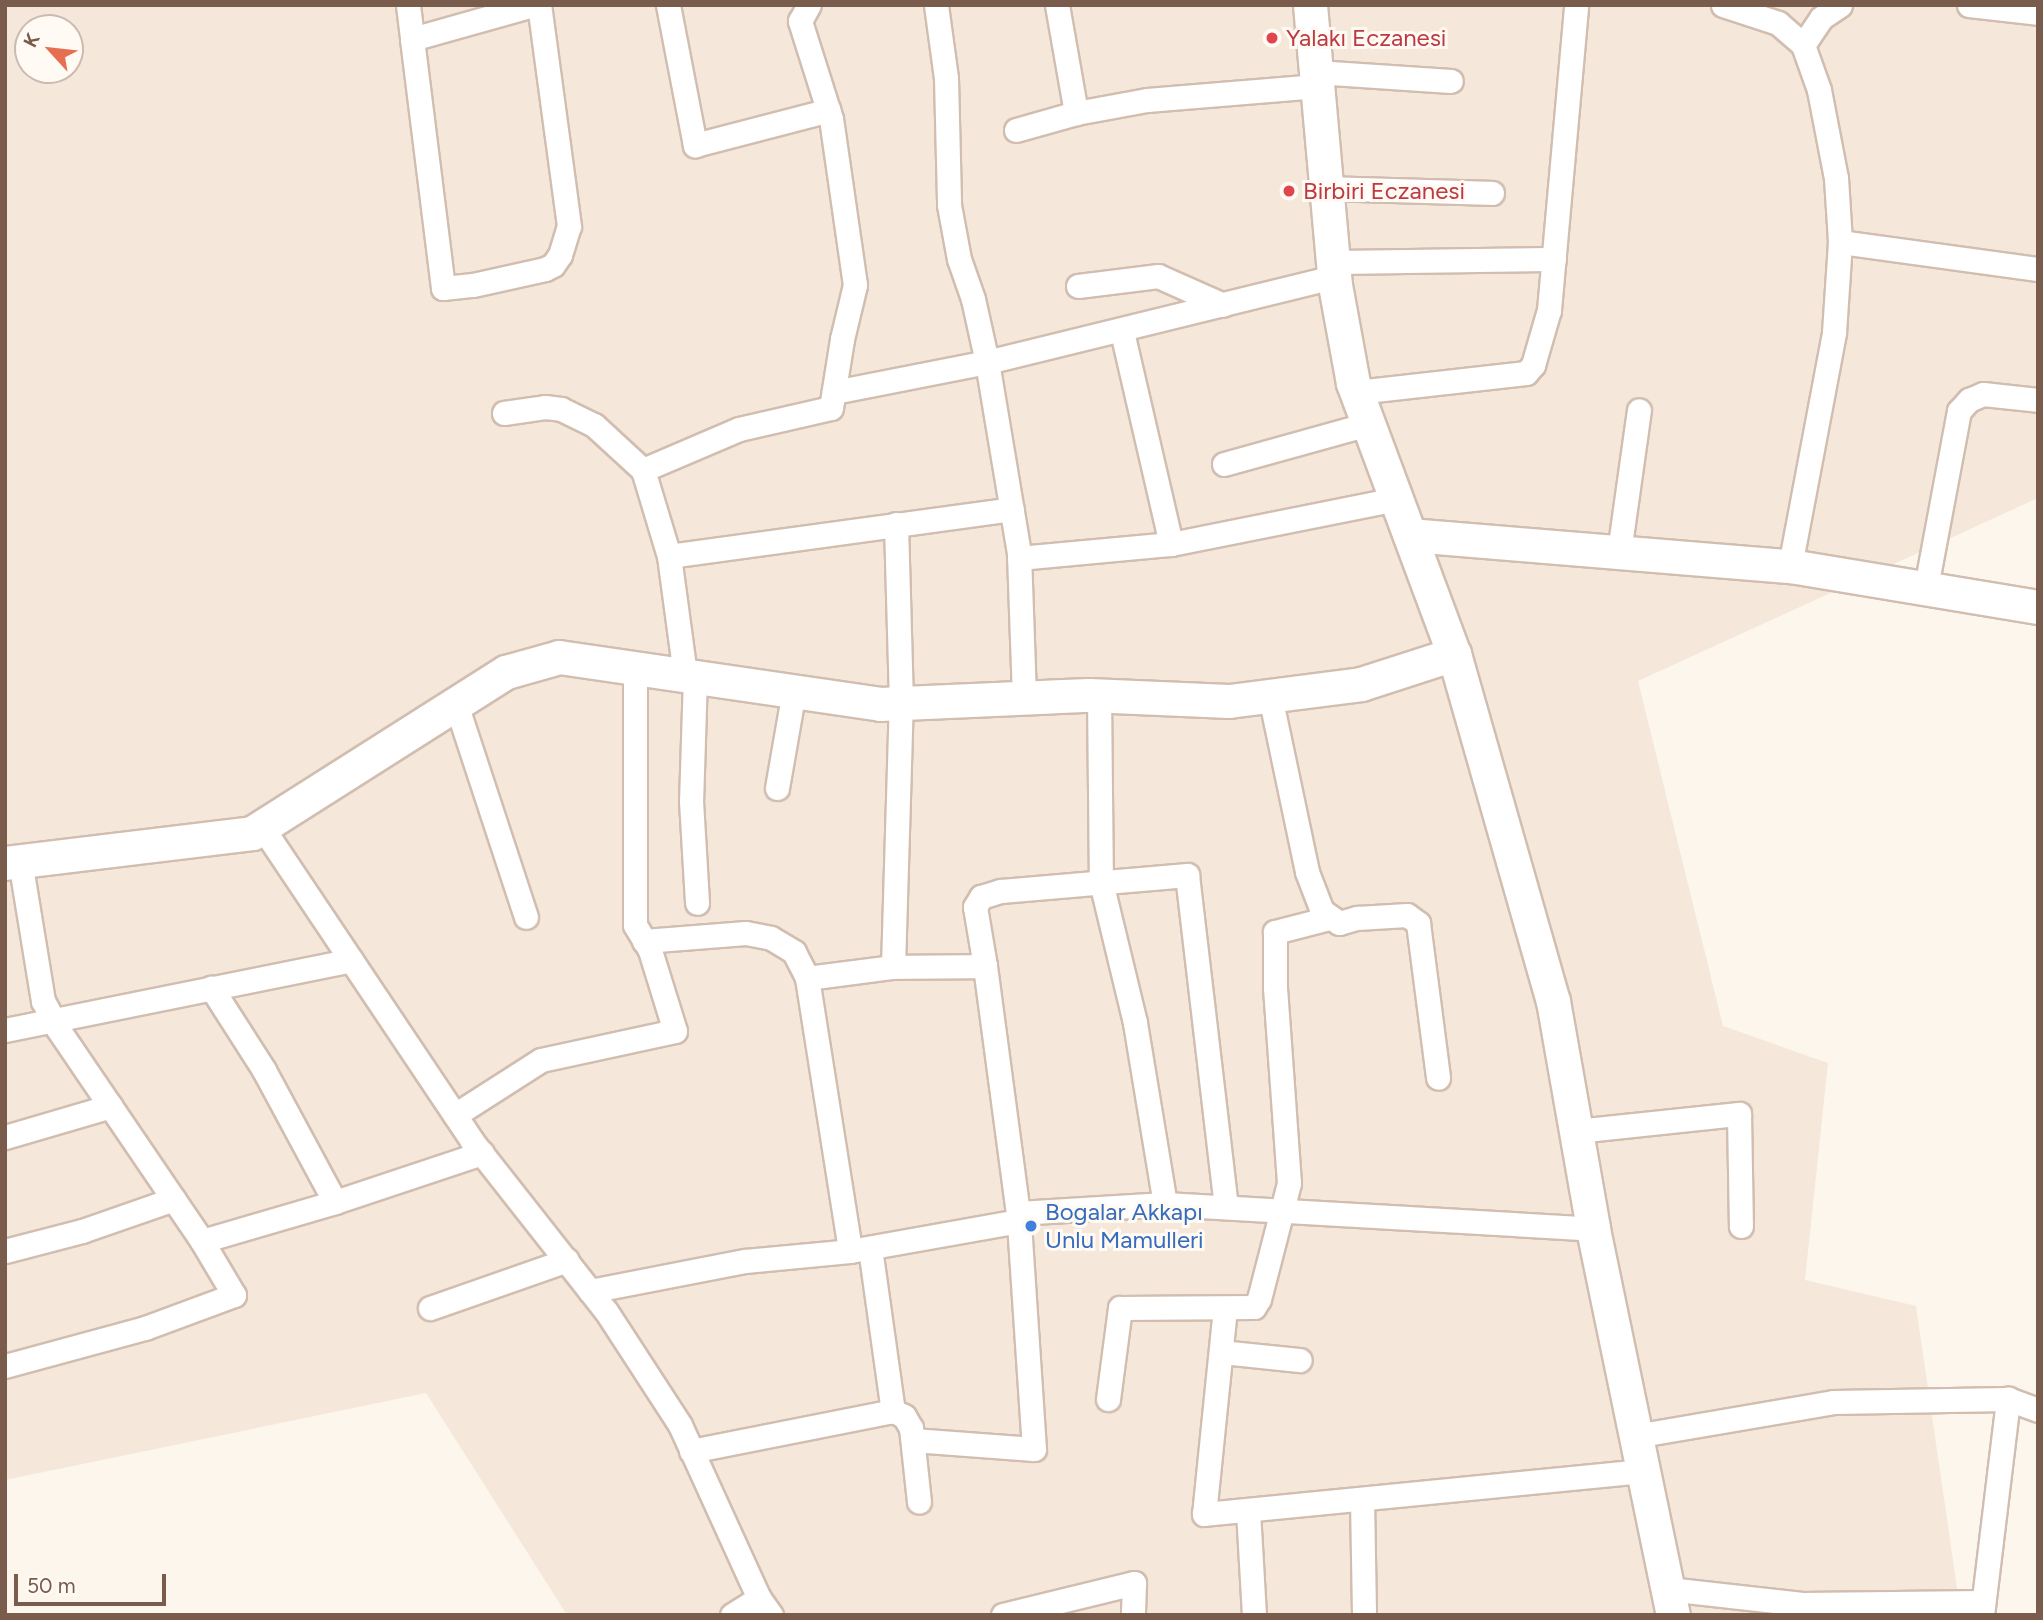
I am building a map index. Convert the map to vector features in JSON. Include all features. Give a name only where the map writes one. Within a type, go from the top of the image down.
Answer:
[{"type":"main road","points":[[1310,5],[1333,270],[1357,392],[1454,654],[1553,1001],[1593,1229],[1671,1602]]},
{"type":"main road","points":[[1409,535],[1790,566],[2038,607]]},
{"type":"main road","points":[[13,862],[252,833],[506,673],[559,657],[880,704],[901,704],[1099,696],[1229,701],[1361,684],[1454,654]]},
{"type":"street","points":[[408,5],[412,40],[443,288],[473,285],[553,265],[569,226],[536,5],[412,40]]},
{"type":"street","points":[[668,5],[695,145],[829,110]]},
{"type":"street","points":[[643,470],[739,429],[831,408],[842,339],[855,285],[829,110],[800,21],[808,5]]},
{"type":"street","points":[[936,5],[946,78],[949,205],[959,259],[973,299],[987,362],[1019,558],[1024,698]]},
{"type":"street","points":[[1057,5],[1076,113]]},
{"type":"street","points":[[1357,392],[1526,373],[1533,365],[1549,310],[1576,5]]},
{"type":"street","points":[[1723,5],[1778,23],[1803,45],[1819,89],[1836,177],[1840,243],[1834,333],[1790,566]]},
{"type":"street","points":[[1803,45],[1821,18],[1840,5]]},
{"type":"street","points":[[1969,5],[2038,13]]},
{"type":"street","points":[[1016,130],[1076,113],[1317,79],[1451,81]]},
{"type":"street","points":[[1326,188],[1492,193]]},
{"type":"street","points":[[1840,243],[2038,269]]},
{"type":"street","points":[[834,392],[987,362],[1122,331],[1223,305],[1333,270],[1554,259]]},
{"type":"street","points":[[1078,286],[1158,276],[1223,305]]},
{"type":"street","points":[[1122,331],[1171,544]]},
{"type":"street","points":[[1926,587],[1959,411],[1969,400],[1983,394],[2038,400]]},
{"type":"street","points":[[504,413],[545,407],[561,409],[594,425],[643,470],[669,556],[690,675],[691,801],[697,903]]},
{"type":"street","points":[[1619,552],[1639,410]]},
{"type":"street","points":[[1224,464],[1368,424]]},
{"type":"street","points":[[1019,558],[1171,544],[1396,499]]},
{"type":"street","points":[[669,556],[1012,509]]},
{"type":"street","points":[[893,967],[901,704],[896,524]]},
{"type":"street","points":[[455,1115],[541,1060],[675,1031],[644,941],[635,925],[635,667]]},
{"type":"street","points":[[777,788],[794,691]]},
{"type":"street","points":[[1099,696],[1101,882],[1135,1023],[1165,1204]]},
{"type":"street","points":[[1270,696],[1307,872],[1322,911],[1339,923],[1357,918],[1407,915],[1418,923],[1438,1078]]},
{"type":"street","points":[[456,704],[526,916]]},
{"type":"street","points":[[262,827],[455,1115],[590,1291],[680,1425],[765,1606],[732,1615]]},
{"type":"street","points":[[5,1366],[145,1328],[234,1296],[202,1241],[43,1001],[13,862]]},
{"type":"street","points":[[913,1440],[1034,1449],[1019,1217],[975,907],[981,897],[1001,891],[1188,875],[1226,1206]]},
{"type":"street","points":[[1108,1399],[1120,1308],[1254,1307],[1259,1299],[1289,1183],[1275,987],[1275,932],[1329,918]]},
{"type":"street","points":[[644,941],[747,933],[771,938],[794,952],[807,978],[893,1411]]},
{"type":"street","points":[[5,1030],[53,1018],[351,960]]},
{"type":"street","points":[[807,978],[893,967],[985,966]]},
{"type":"street","points":[[211,987],[264,1070],[335,1202]]},
{"type":"street","points":[[5,1137],[111,1106]]},
{"type":"street","points":[[1576,1131],[1739,1114],[1741,1226]]},
{"type":"street","points":[[202,1241],[335,1202],[482,1153]]},
{"type":"street","points":[[5,1251],[82,1231],[174,1199]]},
{"type":"street","points":[[590,1291],[745,1261],[860,1249],[1019,1217],[1165,1204],[1593,1229]]},
{"type":"street","points":[[430,1308],[566,1260]]},
{"type":"street","points":[[1226,1308],[1204,1514],[1644,1471]]},
{"type":"street","points":[[1222,1352],[1300,1360]]},
{"type":"street","points":[[1635,1436],[1833,1402],[2008,1398],[2038,1410]]},
{"type":"street","points":[[1671,1602],[1982,1608],[2008,1398]]},
{"type":"street","points":[[691,1451],[893,1411],[904,1416],[913,1440],[919,1502]]},
{"type":"street","points":[[1362,1499],[1364,1615]]},
{"type":"street","points":[[1248,1511],[1254,1615]]},
{"type":"street","points":[[1003,1615],[1134,1583],[1133,1615]]},
{"type":"shaded area","points":[[5,5],[2038,5],[2038,498],[1638,681],[1723,1026],[1828,1063],[1805,1280],[1916,1306],[1961,1615],[567,1615],[426,1393],[5,1480]]},
{"type":"place","name":"Yalakı Eczanesi","points":[[1272,38]]},
{"type":"place","name":"Birbiri Eczanesi","points":[[1289,191]]},
{"type":"place","name":"Bogalar Akkapı Unlu Mamulleri","points":[[1031,1226]]}]
